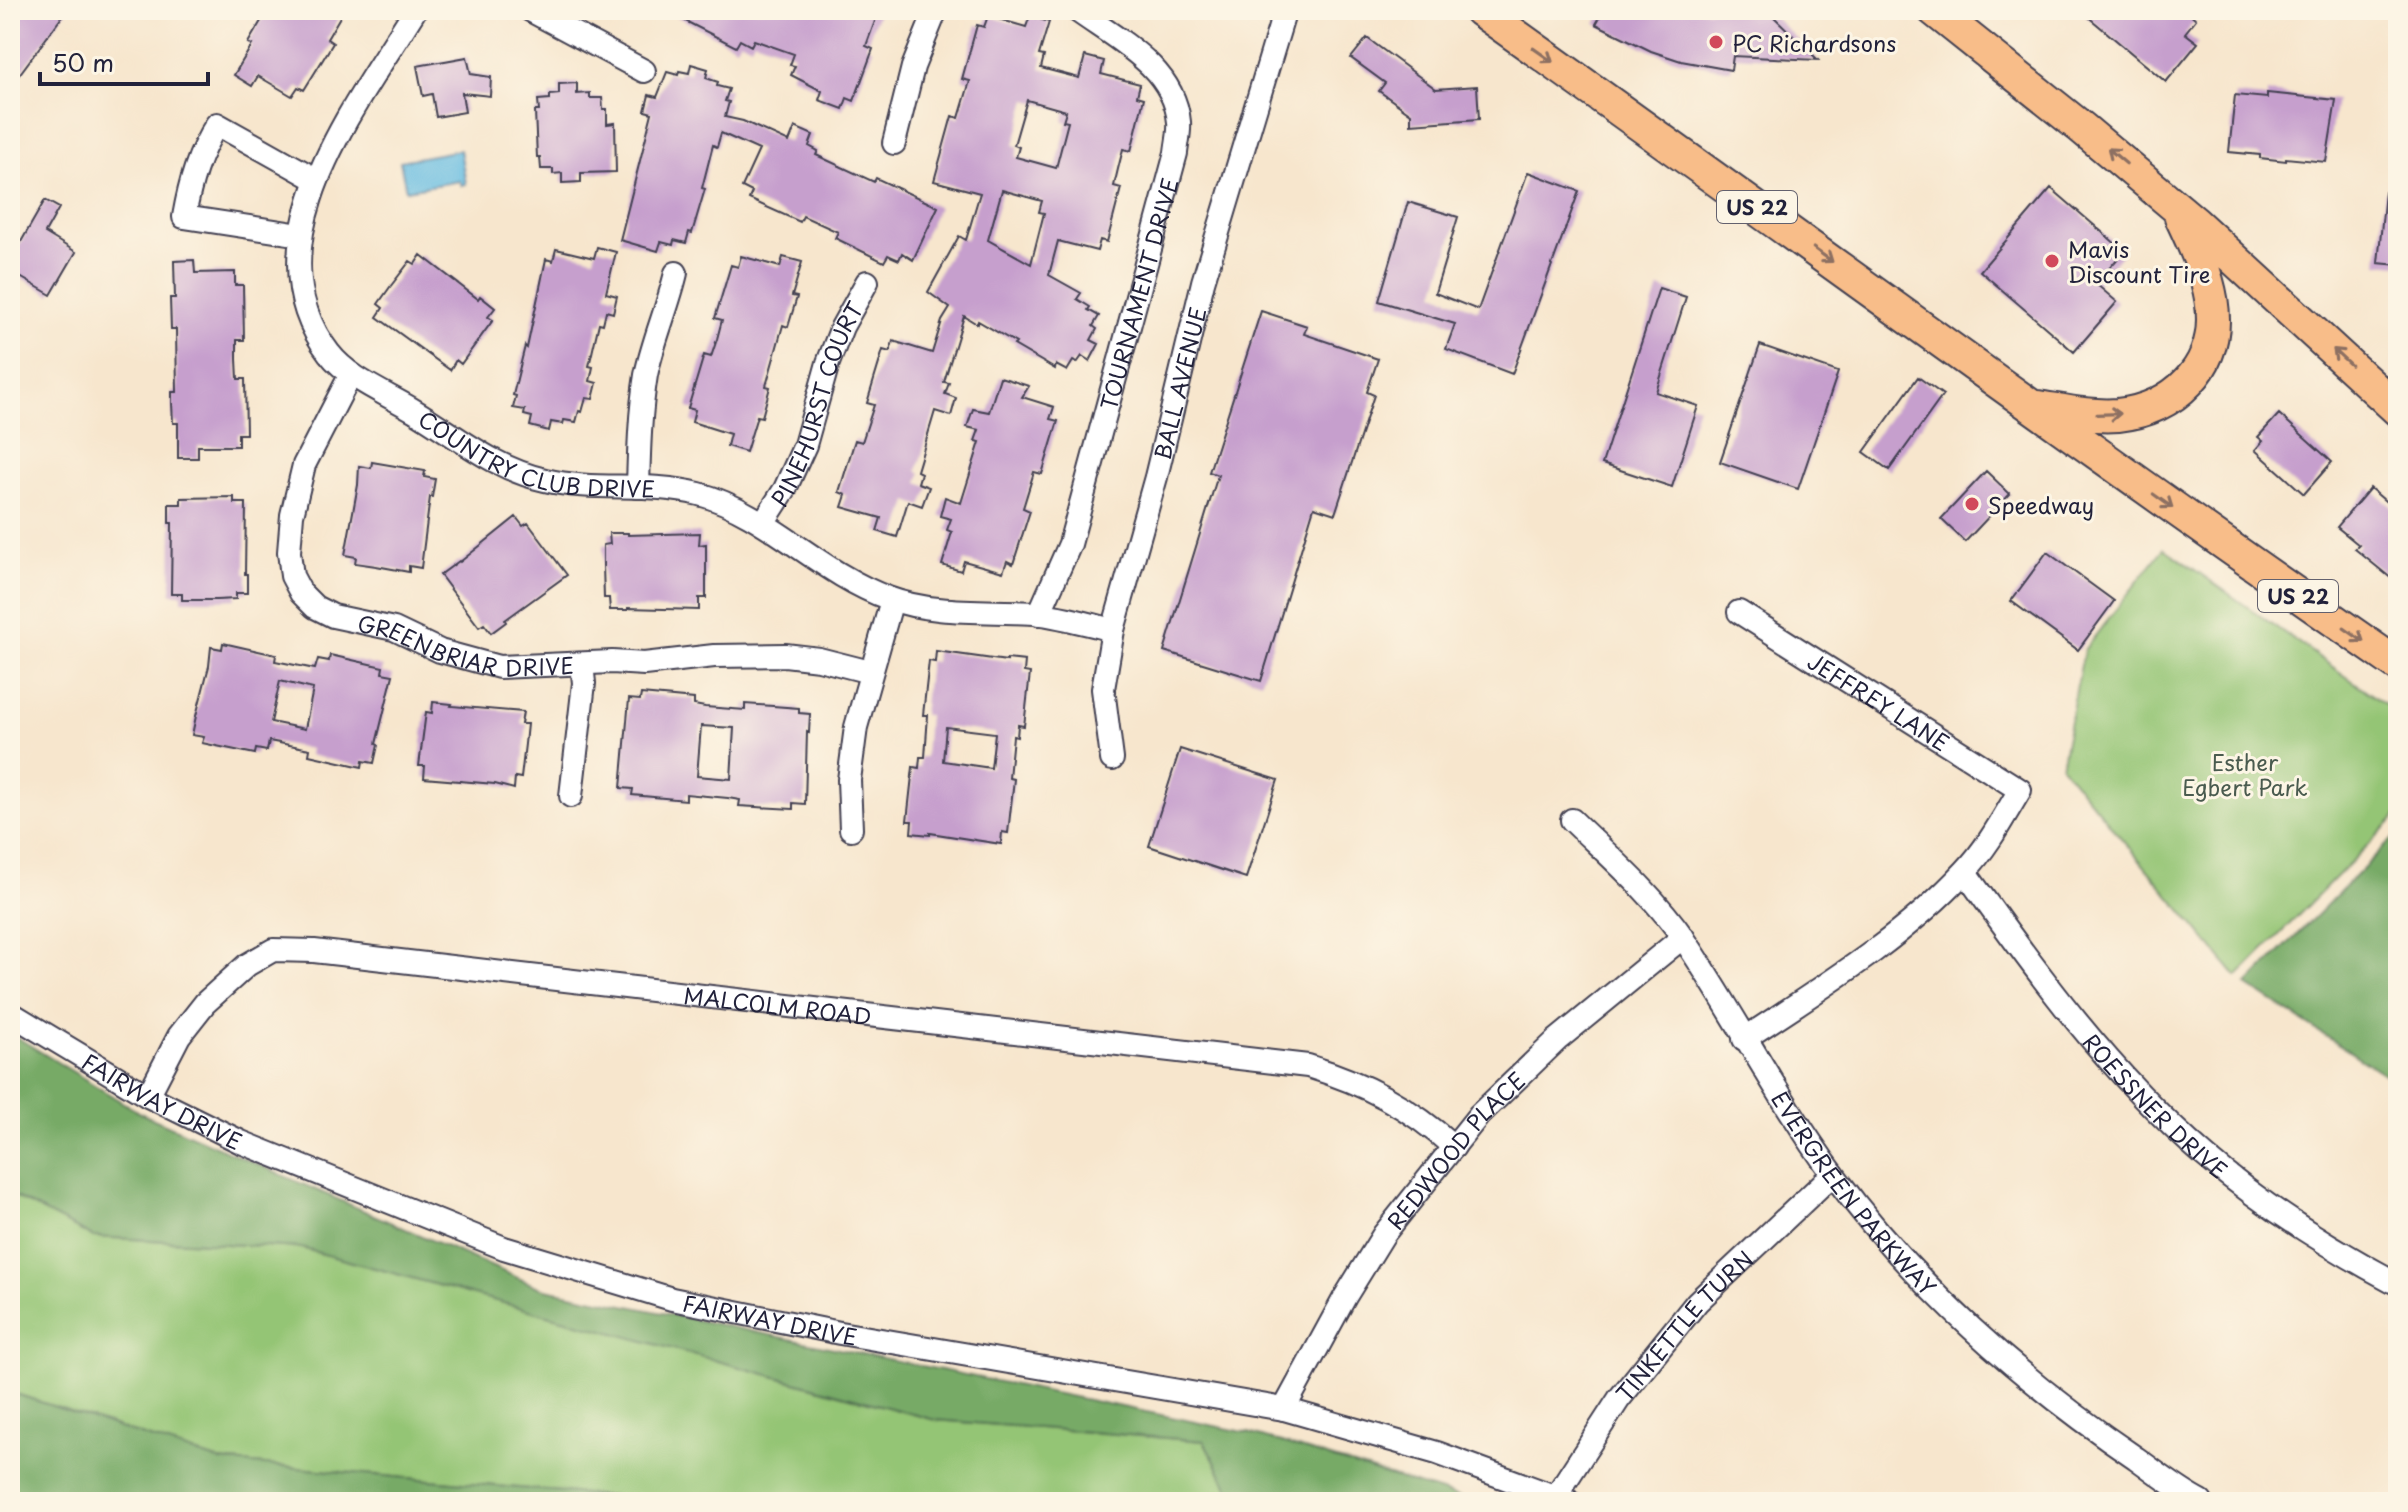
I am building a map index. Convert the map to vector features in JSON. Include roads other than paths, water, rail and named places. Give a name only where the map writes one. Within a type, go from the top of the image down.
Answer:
[{"type":"highway","name":"US 22","points":[[1480,10],[2198,527],[2398,665]]},
{"type":"highway","points":[[1947,16],[2176,207],[2398,410]]},
{"type":"highway","points":[[2031,406],[2101,415],[2139,411],[2176,394],[2199,369],[2213,333],[2212,299],[2202,263],[2176,207]]},
{"type":"street","name":"COUNTRY CLUB DRIVE","points":[[415,10],[340,131],[317,180],[301,235],[299,267],[313,327],[329,354],[351,374],[511,471],[570,485],[669,488],[701,495],[734,507],[763,523],[846,580],[892,600],[942,608],[1039,614],[1113,630]]},
{"type":"street","points":[[530,10],[644,71]]},
{"type":"street","points":[[894,143],[913,67],[936,10]]},
{"type":"street","name":"TOURNAMENT DRIVE","points":[[1039,614],[1070,544],[1176,153],[1180,123],[1170,90],[1151,65],[1076,10]]},
{"type":"street","name":"BALL AVENUE","points":[[1112,759],[1103,689],[1113,630],[1156,477],[1203,282],[1285,10]]},
{"type":"street","points":[[301,235],[184,217],[189,186],[202,148],[217,124],[317,180]]},
{"type":"street","points":[[638,487],[640,420],[647,371],[676,273]]},
{"type":"street","name":"PINEHURST COURT","points":[[763,523],[785,489],[805,445],[828,363],[842,327],[867,282]]},
{"type":"street","name":"GREENBRIAR DRIVE","points":[[351,374],[304,465],[292,515],[289,552],[292,576],[301,593],[315,607],[333,616],[394,629],[465,660],[499,667],[644,664],[714,656],[785,655],[819,659],[870,672]]},
{"type":"street","points":[[851,829],[849,780],[856,727],[892,600]]},
{"type":"street","name":"JEFFREY LANE","points":[[1739,612],[2020,790],[1990,841],[1965,872]]},
{"type":"street","points":[[571,796],[584,683],[582,664]]},
{"type":"street","name":"EVERGREEN PARKWAY","points":[[1572,820],[1646,893],[1683,937],[1744,1039],[1833,1174],[1929,1286],[2009,1361],[2085,1424],[2201,1502]]},
{"type":"street","points":[[1744,1039],[1858,964],[1965,872]]},
{"type":"street","name":"ROESSNER DRIVE","points":[[1965,872],[2028,962],[2081,1027],[2143,1095],[2204,1155],[2267,1205],[2346,1257],[2398,1284]]},
{"type":"street","name":"REDWOOD PLACE","points":[[1284,1409],[1345,1297],[1384,1234],[1479,1115],[1557,1040],[1683,937]]},
{"type":"street","name":"MALCOLM ROAD","points":[[148,1096],[179,1036],[205,1003],[247,965],[273,950],[314,951],[1308,1066],[1352,1079],[1398,1104],[1454,1147]]},
{"type":"street","name":"FAIRWAY DRIVE","points":[[10,1013],[148,1096],[241,1142],[504,1248],[672,1299],[840,1333],[1284,1409],[1437,1453],[1563,1499]]},
{"type":"street","name":"TINKETTLE TURN","points":[[1563,1499],[1619,1399],[1687,1314],[1833,1174]]},
{"type":"water","points":[[460,150],[466,184],[461,185],[460,181],[406,190],[400,161]]},
{"type":"place","name":"PC Richardsons","points":[[1716,42]]},
{"type":"place","name":"Mavis Discount Tire","points":[[2052,261]]},
{"type":"place","name":"Speedway","points":[[1972,504]]},
{"type":"park label","name":"Esther Egbert Park","points":[[2245,774]]}]
